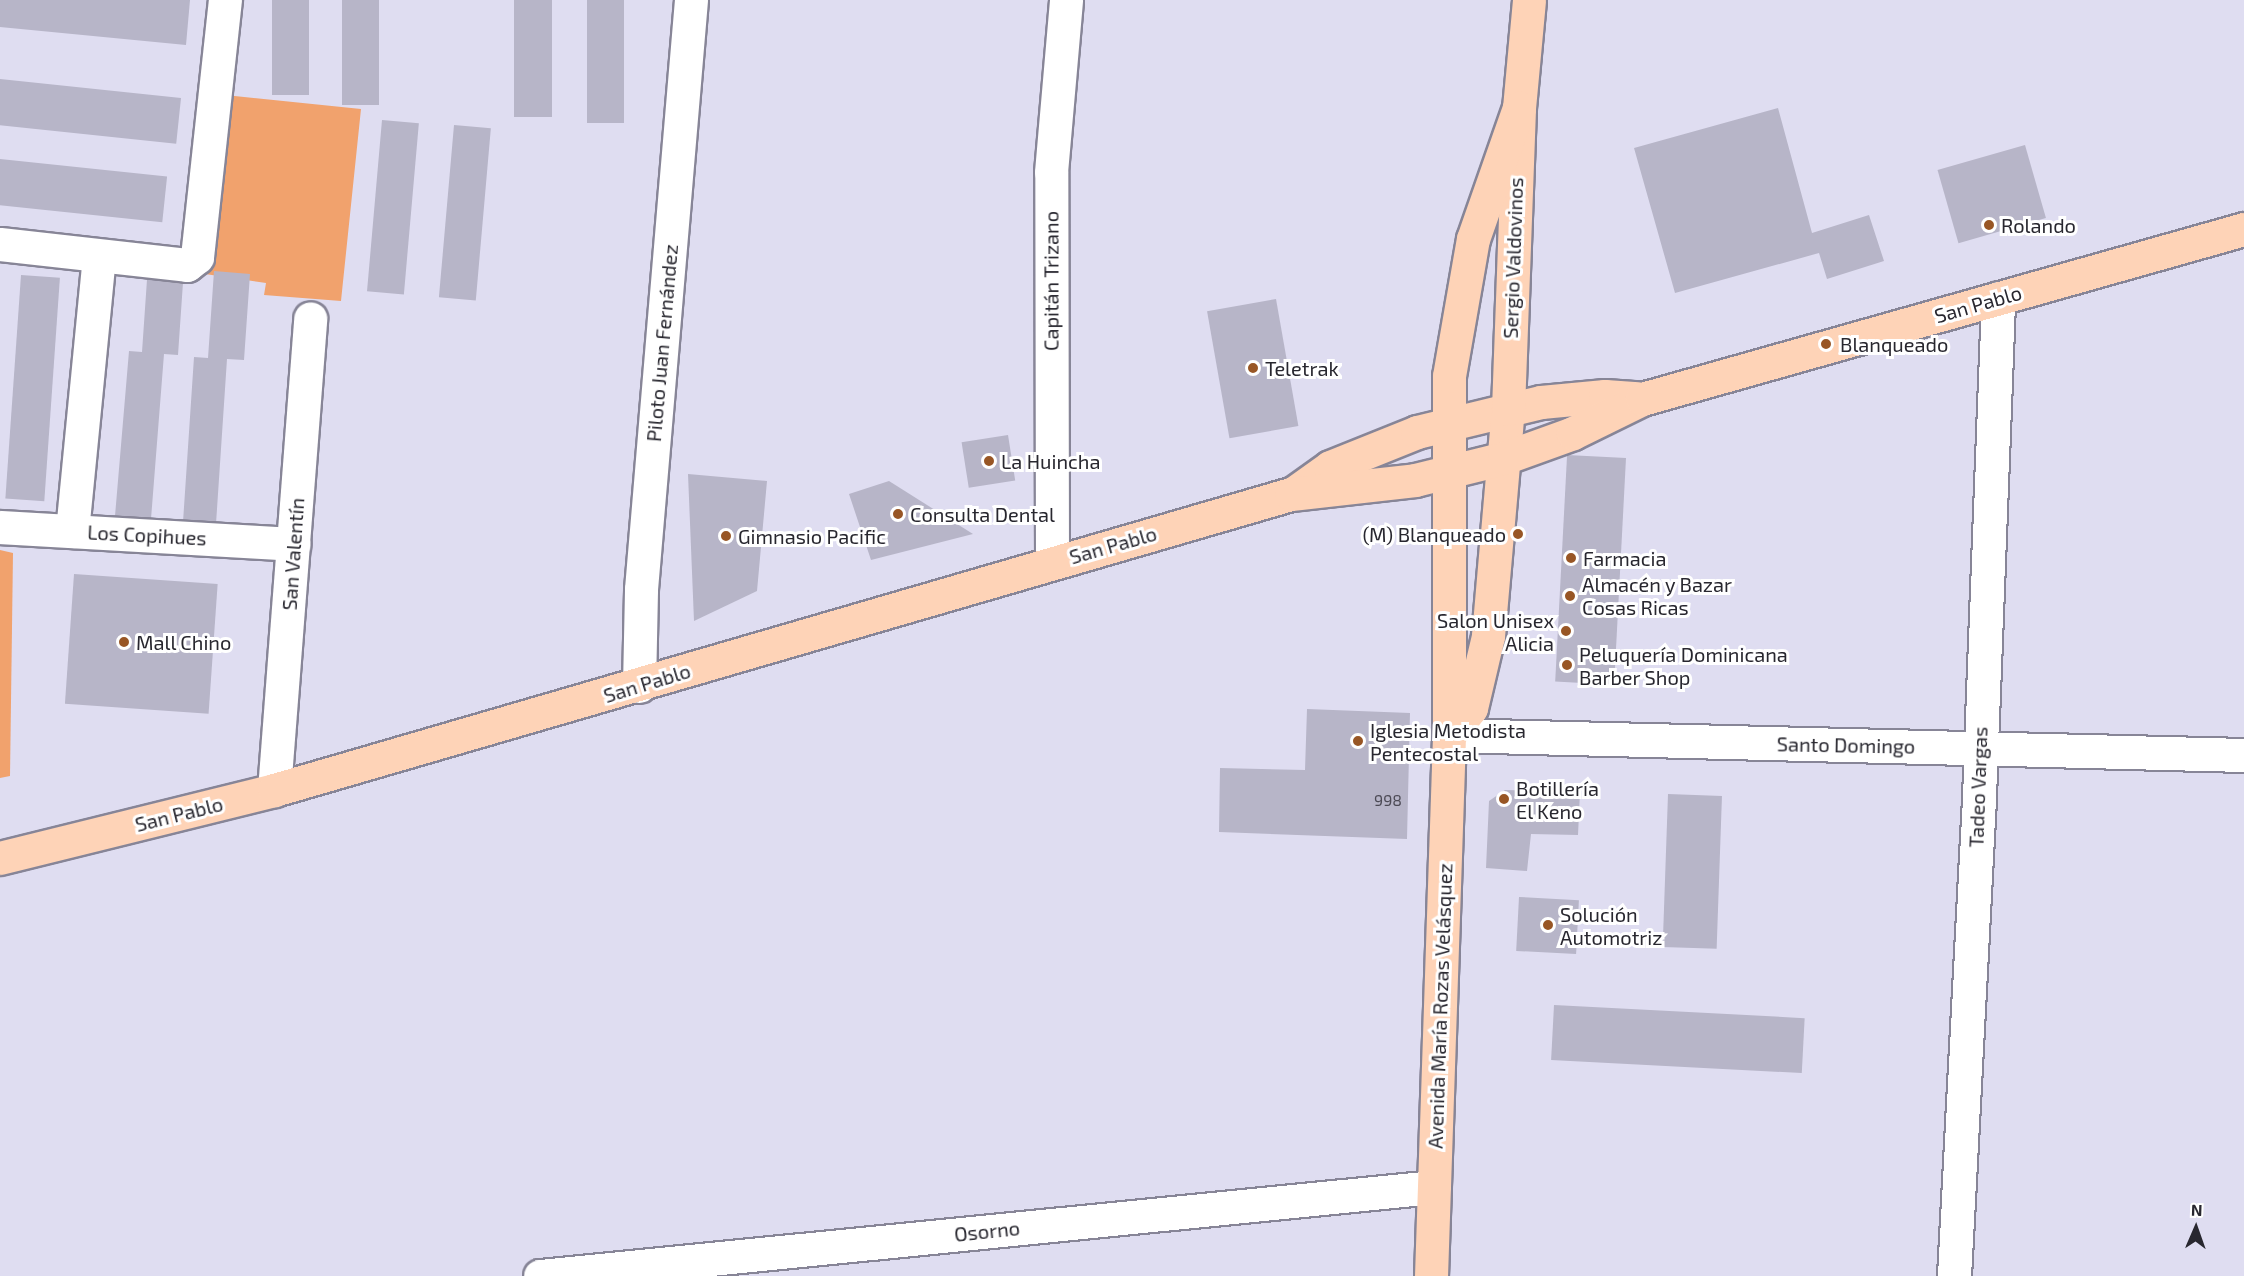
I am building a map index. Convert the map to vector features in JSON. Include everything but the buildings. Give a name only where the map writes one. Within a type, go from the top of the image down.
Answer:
[{"type":"main road","name":"Sergio Valdovinos","points":[[1508,409],[1519,108],[1529,0]]},
{"type":"main road","name":"Sergio Valdovinos","points":[[1447,425],[1449,376],[1462,285],[1486,195],[1519,108]]},
{"type":"main road","name":"San Pablo","points":[[0,858],[274,790],[639,686],[1052,562],[1291,494],[1374,486],[1447,473],[1504,458],[1573,433],[1642,399],[2244,229]]},
{"type":"main road","name":"San Pablo","points":[[1291,494],[1330,467],[1372,447],[1447,425],[1508,409],[1573,398],[1642,399]]},
{"type":"main road","points":[[1449,735],[1471,708],[1484,661],[1508,409]]},
{"type":"main road","name":"Avenida María Rozas Velásquez","points":[[1431,1276],[1449,735],[1447,425]]},
{"type":"street","points":[[0,244],[187,266],[197,257],[225,0]]},
{"type":"street","name":"Piloto Juan Fernández","points":[[639,686],[641,589],[691,0]]},
{"type":"street","name":"Capitán Trizano","points":[[1052,562],[1051,172],[1066,0]]},
{"type":"street","points":[[72,531],[99,256]]},
{"type":"street","name":"Tadeo Vargas","points":[[1954,1276],[1980,748],[1998,298]]},
{"type":"street","name":"San Valentín","points":[[274,790],[310,318]]},
{"type":"street","name":"Los Copihues","points":[[0,527],[294,544]]},
{"type":"street","name":"Santo Domingo","points":[[1449,735],[2244,755]]},
{"type":"street","name":"Osorno","points":[[540,1276],[1434,1187]]},
{"type":"shaded area","points":[[225,95],[361,109],[341,301],[264,295],[266,283],[205,274]]},
{"type":"shaded area","points":[[0,550],[13,553],[10,776],[0,778]]},
{"type":"place","name":"Rolando","points":[[1989,225]]},
{"type":"place","name":"Blanqueado","points":[[1826,344]]},
{"type":"place","name":"Teletrak","points":[[1253,368]]},
{"type":"place","name":"La Huincha","points":[[989,461]]},
{"type":"place","name":"Consulta Dental","points":[[898,514]]},
{"type":"place","name":"(M) Blanqueado","points":[[1518,534]]},
{"type":"place","name":"Gimnasio Pacific","points":[[726,536]]},
{"type":"place","name":"Farmacia","points":[[1571,558]]},
{"type":"place","name":"Almacén y Bazar Cosas Ricas","points":[[1570,596]]},
{"type":"place","name":"Salon Unisex Alicia","points":[[1566,631]]},
{"type":"place","name":"Mall Chino","points":[[124,642]]},
{"type":"place","name":"Peluquería Dominicana Barber Shop","points":[[1567,665]]},
{"type":"place","name":"Iglesia Metodista Pentecostal","points":[[1358,741]]},
{"type":"place","name":"Botillería El Keno","points":[[1504,799]]},
{"type":"place","name":"Solución Automotriz","points":[[1548,925]]}]
